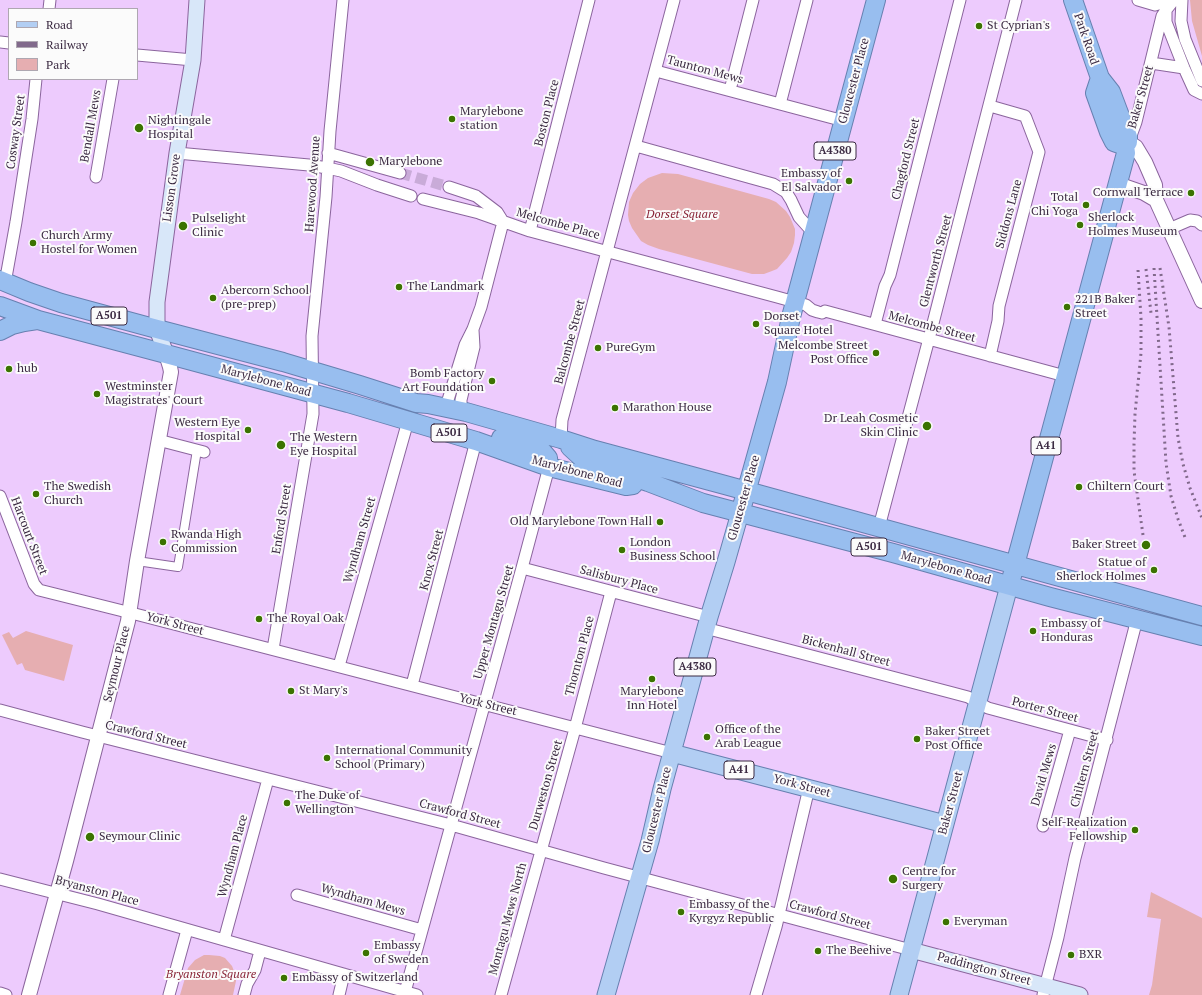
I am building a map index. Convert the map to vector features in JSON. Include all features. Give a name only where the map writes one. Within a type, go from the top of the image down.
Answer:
[{"type":"highway","name":"Gloucester Place","points":[[740,513],[777,382],[795,302],[876,0]]},
{"type":"highway","name":"Park Road","points":[[1073,0],[1100,78],[1111,92],[1128,137],[1127,144]]},
{"type":"highway","name":"Baker Street","points":[[1009,586],[1118,184],[1127,144]]},
{"type":"highway","points":[[0,300],[3,281]]},
{"type":"highway","name":"Marylebone Road","points":[[3,281],[29,292],[61,302],[313,370],[416,403],[466,412],[595,450],[1202,616]]},
{"type":"highway","name":"Marylebone Road","points":[[0,306],[38,320],[312,393],[476,441],[549,466],[626,486],[648,482],[696,501],[893,553],[1009,586],[1202,636]]},
{"type":"highway","name":"A501","points":[[0,331],[12,325],[38,320]]},
{"type":"highway","points":[[416,403],[440,421],[538,449],[548,458],[549,466]]},
{"type":"highway","points":[[560,439],[582,458],[600,466],[648,482]]},
{"type":"main road","name":"Lisson Grove","points":[[157,329],[157,302],[177,153],[193,60],[197,0]]},
{"type":"main road","name":"Seymour Place","points":[[157,329],[166,354]]},
{"type":"main road","name":"Gloucester Place","points":[[606,995],[650,841],[707,622],[740,513]]},
{"type":"main road","name":"Baker Street","points":[[899,995],[1009,586]]},
{"type":"main road","name":"York Street","points":[[672,752],[945,824]]},
{"type":"main road","name":"Paddington Street","points":[[911,950],[1044,990],[1080,995]]},
{"type":"street","name":"Harewood Avenue","points":[[313,370],[312,336],[343,0]]},
{"type":"street","name":"Boston Place","points":[[530,231],[588,0]]},
{"type":"street","points":[[674,0],[607,252],[795,302]]},
{"type":"street","points":[[730,90],[752,0]]},
{"type":"street","points":[[780,104],[807,0]]},
{"type":"street","name":"Chagford Street","points":[[875,324],[885,286],[890,275],[960,0]]},
{"type":"street","name":"Glentworth Street","points":[[879,527],[990,106],[1016,0]]},
{"type":"street","points":[[1138,0],[1164,6],[1166,22],[1184,68],[1194,90],[1202,94]]},
{"type":"street","points":[[1182,0],[1181,21],[1185,39],[1202,81]]},
{"type":"street","name":"Baker Street","points":[[1127,144],[1136,122],[1164,6]]},
{"type":"street","points":[[138,55],[193,60]]},
{"type":"street","points":[[1151,63],[1184,68]]},
{"type":"street","name":"Taunton Mews","points":[[656,71],[844,121]]},
{"type":"street","name":"Cosway Street","points":[[3,281],[16,222],[32,119],[36,80]]},
{"type":"street","name":"Bendall Mews","points":[[96,177],[112,80]]},
{"type":"street","name":"Siddons Lane","points":[[990,106],[1025,116],[1039,152],[999,306],[998,321],[990,356]]},
{"type":"street","points":[[1127,144],[1136,147],[1145,162],[1155,185],[1156,200],[1202,301]]},
{"type":"street","points":[[636,146],[773,184],[786,192],[799,217],[808,227],[814,230]]},
{"type":"street","points":[[177,153],[327,168],[411,196]]},
{"type":"street","points":[[328,153],[400,174]]},
{"type":"street","points":[[1118,184],[1144,193],[1156,200]]},
{"type":"street","name":"Melcombe Place","points":[[449,187],[476,196],[497,212],[503,222]]},
{"type":"street","name":"Melcombe Place","points":[[423,199],[479,213],[530,231],[607,252]]},
{"type":"street","points":[[1169,229],[1190,220],[1197,221],[1202,225]]},
{"type":"street","points":[[442,407],[448,400],[465,345],[473,330],[503,222]]},
{"type":"street","name":"Balcombe Street","points":[[560,439],[562,420],[607,252]]},
{"type":"street","name":"Melcombe Street","points":[[795,302],[818,312],[822,313],[825,311],[1065,376]]},
{"type":"street","points":[[466,412],[461,405],[461,400],[474,347],[473,330]]},
{"type":"street","name":"Seymour Place","points":[[29,995],[57,894],[129,612],[170,372],[166,354]]},
{"type":"street","name":"Enford Street","points":[[273,649],[311,428],[313,414],[313,370]]},
{"type":"street","name":"Wyndham Street","points":[[339,666],[408,421]]},
{"type":"street","points":[[137,561],[178,567],[201,451],[158,440]]},
{"type":"street","name":"Knox Street","points":[[412,685],[476,441]]},
{"type":"street","name":"Upper Montagu Street","points":[[402,992],[422,930],[549,466]]},
{"type":"street","name":"Harcourt Street","points":[[0,496],[34,584]]},
{"type":"street","name":"Salisbury Place","points":[[522,568],[611,592],[707,622]]},
{"type":"street","name":"York Street","points":[[34,584],[39,590],[672,752]]},
{"type":"street","name":"Thornton Place","points":[[575,727],[611,592]]},
{"type":"street","name":"Chiltern Street","points":[[1044,990],[1058,937],[1075,858],[1107,740],[1137,619]]},
{"type":"street","name":"Bickenhall Street","points":[[707,622],[968,697],[978,703]]},
{"type":"street","name":"Porter Street","points":[[978,703],[988,708],[1107,740]]},
{"type":"street","name":"Crawford Street","points":[[0,710],[268,779],[451,824],[639,878],[911,950]]},
{"type":"street","name":"Durweston Street","points":[[541,850],[575,727]]},
{"type":"street","name":"David Mews","points":[[1043,826],[1070,730]]},
{"type":"street","name":"Wyndham Place","points":[[224,940],[268,779]]},
{"type":"street","points":[[756,995],[778,915],[809,788]]},
{"type":"street","name":"Montagu Mews North","points":[[501,995],[541,850]]},
{"type":"street","name":"Bryanston Place","points":[[0,878],[98,904],[187,930]]},
{"type":"street","name":"Wyndham Mews","points":[[296,895],[422,930]]},
{"type":"street","points":[[169,995],[187,930],[417,995]]},
{"type":"street","points":[[244,995],[247,984],[255,970],[260,951]]},
{"type":"street","points":[[339,995],[344,974]]},
{"type":"street","points":[[0,993],[6,995]]},
{"type":"green space","points":[[1190,0],[1202,0],[1202,56],[1192,21]]},
{"type":"green space","name":"Dorset Square","points":[[662,173],[678,174],[776,202],[786,211],[795,229],[794,243],[791,252],[777,269],[764,274],[752,274],[659,249],[641,241],[629,221],[629,202],[633,193],[640,184],[648,178]]},
{"type":"green space","points":[[26,631],[73,645],[64,681],[25,670],[22,663],[17,665],[2,635],[9,632],[13,638]]},
{"type":"green space","points":[[1151,892],[1202,918],[1202,995],[1149,995],[1152,985],[1161,919],[1147,917]]},
{"type":"green space","name":"Bryanston Square","points":[[204,955],[220,956],[225,958],[232,966],[236,976],[233,995],[180,995],[188,968],[195,960]]},
{"type":"tunnel","points":[[400,173],[449,187]]},
{"type":"railway","points":[[1154,268],[1166,463],[1171,496],[1186,540]]},
{"type":"railway","points":[[1160,268],[1169,327],[1178,438],[1183,464],[1190,488],[1202,518]]},
{"type":"railway","points":[[1146,269],[1151,313]]},
{"type":"railway","points":[[1138,270],[1141,318],[1141,353],[1135,414],[1134,471],[1143,535]]},
{"type":"place","name":"St Cyprian's","points":[[979,26]]},
{"type":"place","name":"Marylebone station","points":[[452,119]]},
{"type":"place","name":"Nightingale Hospital","points":[[139,128]]},
{"type":"place","name":"Marylebone","points":[[370,162]]},
{"type":"place","name":"Embassy of El Salvador","points":[[849,181]]},
{"type":"place","name":"Cornwall Terrace","points":[[1191,193]]},
{"type":"place","name":"Total Chi Yoga","points":[[1086,205]]},
{"type":"place","name":"Sherlock Holmes Museum","points":[[1080,225]]},
{"type":"place","name":"Pulselight Clinic","points":[[183,226]]},
{"type":"place","name":"Church Army Hostel for Women","points":[[33,243]]},
{"type":"place","name":"The Landmark","points":[[399,287]]},
{"type":"place","name":"Abercorn School (pre-prep)","points":[[213,298]]},
{"type":"place","name":"221B Baker Street","points":[[1067,307]]},
{"type":"place","name":"Dorset Square Hotel","points":[[756,324]]},
{"type":"place","name":"PureGym","points":[[598,348]]},
{"type":"place","name":"Melcombe Street Post Office","points":[[876,353]]},
{"type":"place","name":"hub","points":[[9,369]]},
{"type":"place","name":"Bomb Factory Art Foundation","points":[[492,381]]},
{"type":"place","name":"Westminster Magistrates' Court","points":[[97,394]]},
{"type":"place","name":"Marathon House","points":[[615,408]]},
{"type":"place","name":"Dr Leah Cosmetic Skin Clinic","points":[[927,426]]},
{"type":"place","name":"Western Eye Hospital","points":[[248,430]]},
{"type":"place","name":"The Western Eye Hospital","points":[[281,445]]},
{"type":"place","name":"Chiltern Court","points":[[1079,487]]},
{"type":"place","name":"The Swedish Church","points":[[36,494]]},
{"type":"place","name":"Old Marylebone Town Hall","points":[[660,522]]},
{"type":"place","name":"Rwanda High Commission","points":[[163,542]]},
{"type":"place","name":"Baker Street","points":[[1146,545]]},
{"type":"place","name":"London Business School","points":[[622,550]]},
{"type":"place","name":"Statue of Sherlock Holmes","points":[[1154,570]]},
{"type":"place","name":"The Royal Oak","points":[[259,619]]},
{"type":"place","name":"Embassy of Honduras","points":[[1033,631]]},
{"type":"place","name":"Marylebone Inn Hotel","points":[[652,679]]},
{"type":"place","name":"St Mary's","points":[[291,691]]},
{"type":"place","name":"Office of the Arab League","points":[[707,737]]},
{"type":"place","name":"Baker Street Post Office","points":[[917,739]]},
{"type":"place","name":"International Community School (Primary)","points":[[327,758]]},
{"type":"place","name":"The Duke of Wellington","points":[[287,803]]},
{"type":"place","name":"Self-Realization Fellowship","points":[[1135,830]]},
{"type":"place","name":"Seymour Clinic","points":[[90,837]]},
{"type":"place","name":"Centre for Surgery","points":[[893,879]]},
{"type":"place","name":"Embassy of the Kyrgyz Republic","points":[[681,912]]},
{"type":"place","name":"Everyman","points":[[946,922]]},
{"type":"place","name":"The Beehive","points":[[818,951]]},
{"type":"place","name":"Embassy of Sweden","points":[[366,953]]},
{"type":"place","name":"BXR","points":[[1071,955]]},
{"type":"place","name":"Embassy of Switzerland","points":[[284,978]]}]
